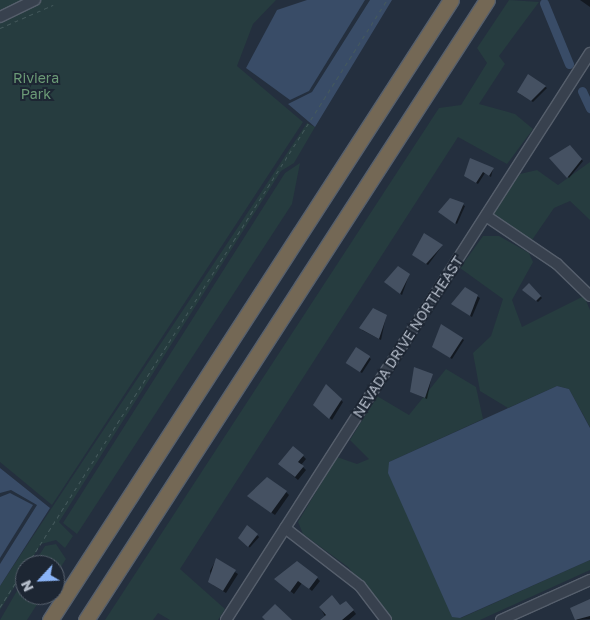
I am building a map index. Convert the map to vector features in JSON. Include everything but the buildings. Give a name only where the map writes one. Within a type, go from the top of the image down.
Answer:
[{"type":"highway","points":[[50,620],[451,0]]},
{"type":"highway","points":[[86,620],[487,0]]},
{"type":"street","points":[[0,17],[35,0]]},
{"type":"street","name":"NEVADA DRIVE NORTHEAST","points":[[226,620],[590,54]]},
{"type":"street","points":[[486,216],[558,264],[590,296]]},
{"type":"street","points":[[285,528],[360,586],[386,620]]},
{"type":"street","points":[[501,620],[590,580]]},
{"type":"path","points":[[33,555],[387,0]]},
{"type":"path","points":[[0,28],[53,5]]},
{"type":"path","points":[[0,607],[15,584]]},
{"type":"green space","name":"Riviera Park","points":[[0,0],[276,0],[253,24],[237,66],[303,122],[52,505],[0,462]]},
{"type":"green space","points":[[509,0],[539,2],[499,56],[505,64],[479,104],[515,114],[533,129],[507,164],[458,137],[180,569],[225,609],[218,620],[170,620],[158,613],[153,620],[105,620],[439,108],[461,105],[487,63],[477,48]]},
{"type":"green space","points":[[307,123],[315,127],[294,163],[281,171],[59,522],[73,536],[65,548],[56,540],[41,544],[34,555],[21,555]]},
{"type":"green space","points":[[590,162],[590,220],[570,201],[554,208],[532,240],[493,213],[520,174],[537,170],[558,185]]},
{"type":"green space","points":[[300,163],[292,204],[77,534],[63,523],[285,173]]},
{"type":"green space","points":[[483,236],[499,236],[529,253],[533,262],[512,300],[522,327],[584,296],[590,310],[590,427],[569,389],[557,386],[508,408],[480,391],[473,353],[491,336],[503,299],[460,268]]},
{"type":"green space","points":[[446,369],[476,387],[483,419],[389,462],[452,616],[461,618],[590,560],[590,570],[480,620],[392,620],[348,567],[303,534],[298,522],[337,457],[357,464],[369,459],[350,440],[377,396],[409,415]]},
{"type":"green space","points":[[56,544],[63,555],[39,555],[45,546]]},
{"type":"green space","points":[[15,563],[15,586],[0,610],[0,586]]},
{"type":"green space","points":[[15,594],[15,605],[37,605],[27,620],[0,620]]},
{"type":"water","points":[[307,0],[365,0],[309,91],[290,100],[246,68],[277,10]]},
{"type":"water","points":[[370,0],[392,0],[315,127],[288,104],[312,92]]},
{"type":"water","points":[[557,386],[569,389],[590,428],[590,560],[460,618],[452,617],[388,473],[389,462]]},
{"type":"water","points":[[0,468],[50,508],[20,555],[15,555],[15,563],[0,586],[0,564],[37,505],[11,490],[0,493]]},
{"type":"water","points":[[10,493],[33,505],[0,558],[0,497]]},
{"type":"waterway","points":[[544,3],[569,64]]},
{"type":"waterway","points":[[582,91],[590,108]]}]
